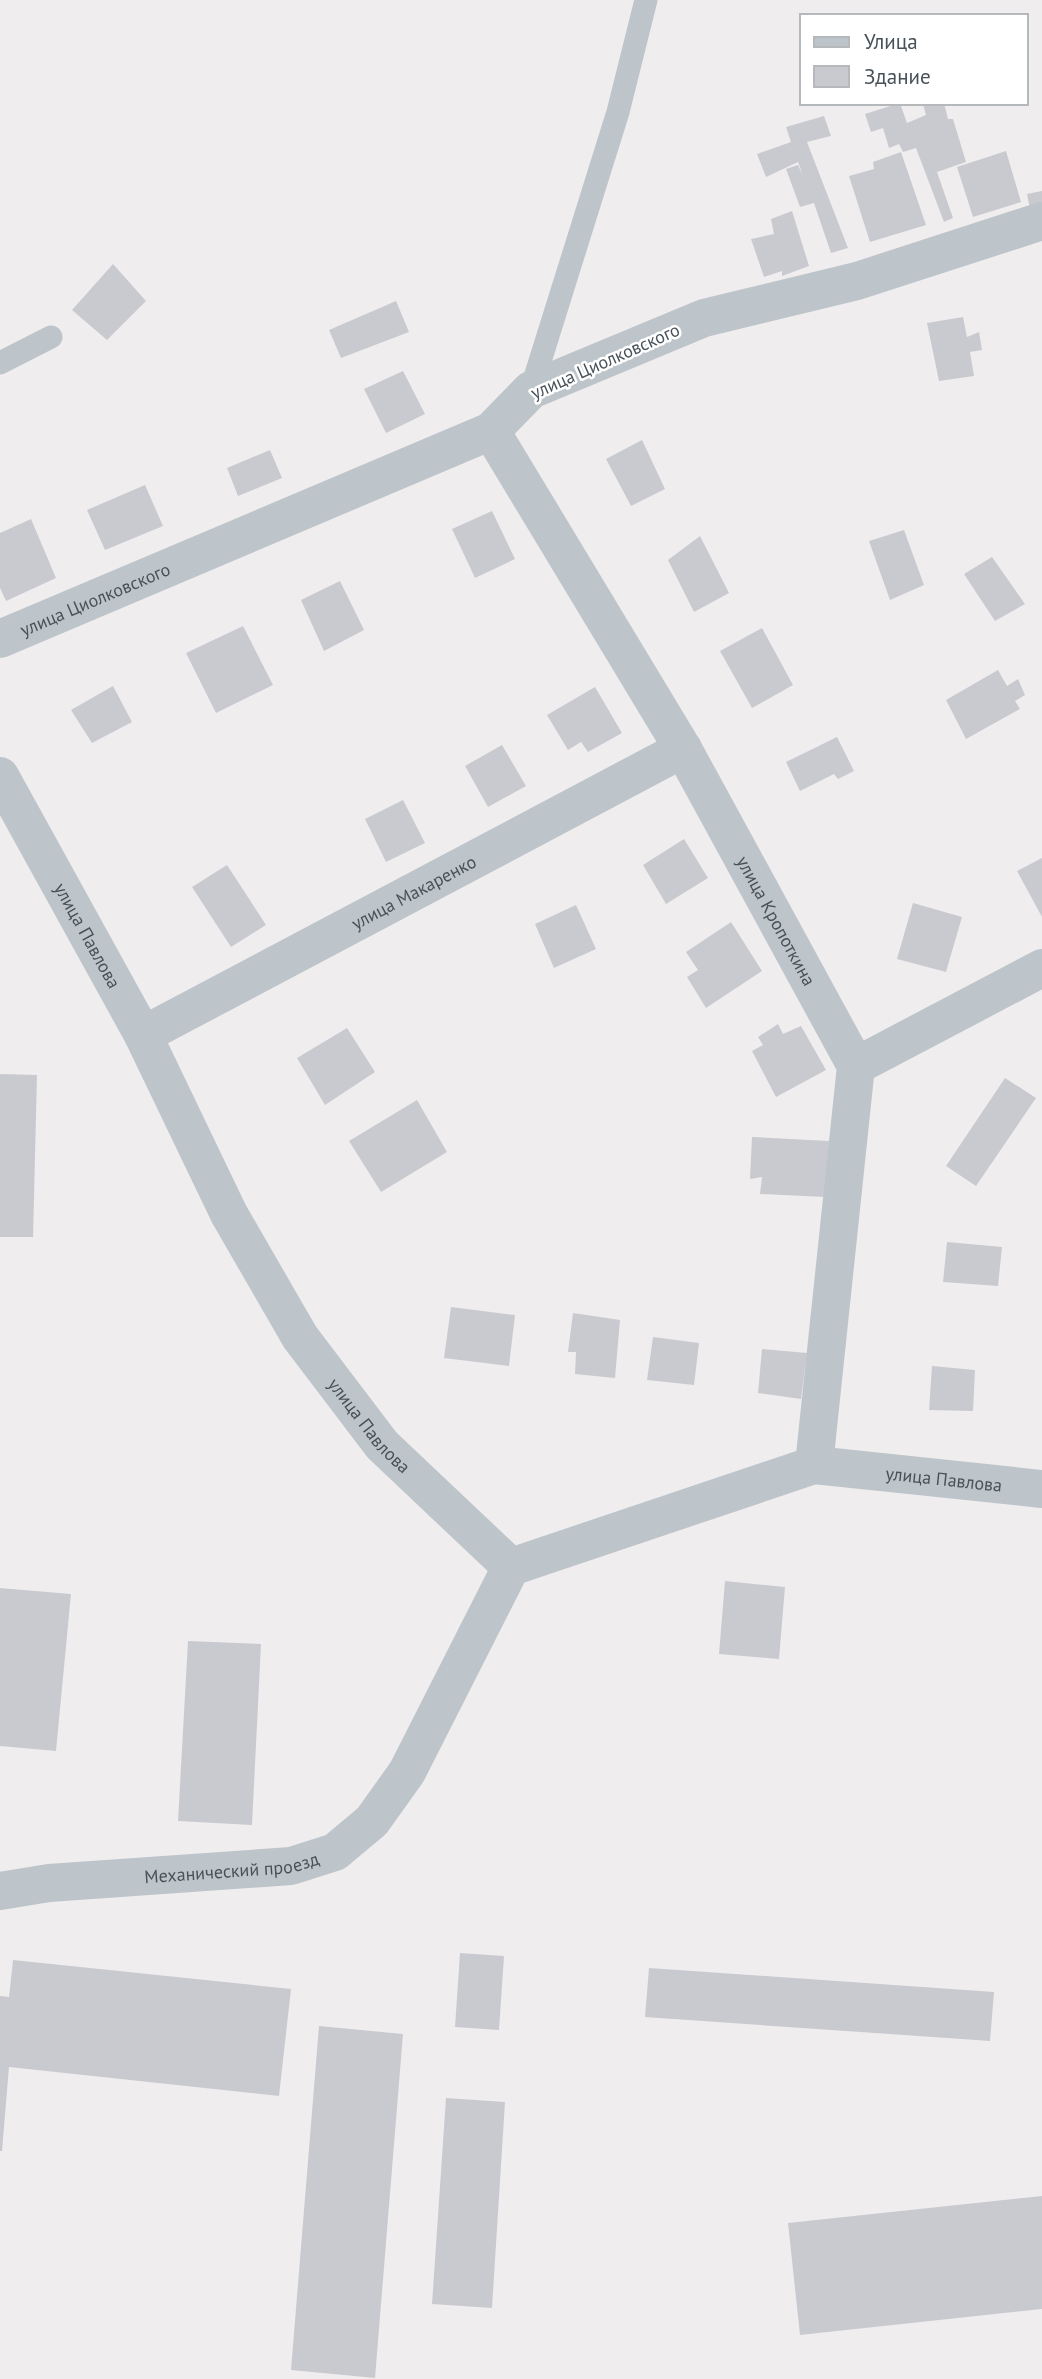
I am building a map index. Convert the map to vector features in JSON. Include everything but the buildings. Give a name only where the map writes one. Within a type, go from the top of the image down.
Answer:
[{"type":"street","name":"улица Циолковского","points":[[0,639],[491,430],[531,390],[704,318],[857,281],[1042,221]]},
{"type":"street","name":"улица Кропоткина","points":[[491,430],[683,749],[856,1066]]},
{"type":"street","name":"улица Макаренко","points":[[143,1035],[683,749]]},
{"type":"street","name":"улица Павлова","points":[[0,776],[143,1035],[229,1214],[300,1336],[382,1445],[511,1567],[814,1465],[1042,1489]]},
{"type":"street","points":[[814,1465],[856,1066],[1042,968]]},
{"type":"street","name":"Механический проезд","points":[[0,1891],[49,1883],[291,1866],[335,1852],[372,1821],[407,1772],[511,1567]]},
{"type":"lane","points":[[531,390],[618,113],[646,0]]},
{"type":"lane","points":[[0,363],[51,337]]}]
